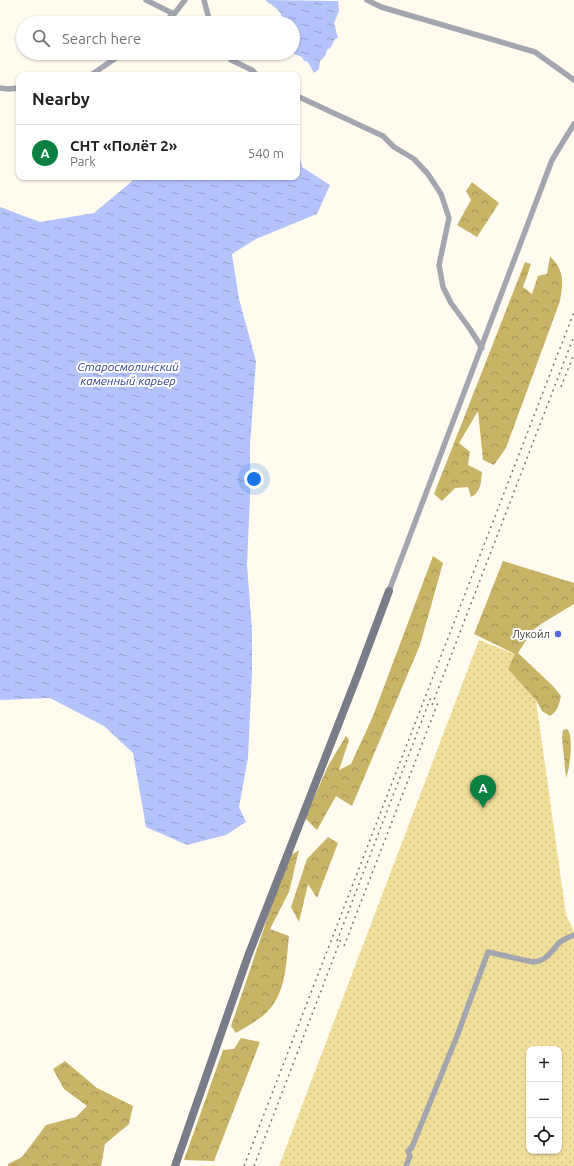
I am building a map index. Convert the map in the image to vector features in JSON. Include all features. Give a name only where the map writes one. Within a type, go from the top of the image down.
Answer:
[{"type":"street","points":[[146,0],[174,14]]},
{"type":"street","points":[[171,16],[185,0]]},
{"type":"street","points":[[204,0],[208,16]]},
{"type":"street","points":[[367,0],[381,7],[535,52],[574,80]]},
{"type":"street","points":[[95,72],[113,60]]},
{"type":"street","points":[[231,60],[254,72]]},
{"type":"street","points":[[0,88],[16,88]]},
{"type":"street","points":[[300,97],[383,136],[394,147],[414,159],[428,174],[441,194],[449,218],[439,265],[443,287],[451,303],[482,348]]},
{"type":"street","points":[[175,1166],[248,956],[358,674],[552,160],[574,124]]},
{"type":"street","points":[[406,1166],[410,1156],[408,1151],[415,1140],[458,1036],[488,952],[538,962],[546,958],[561,941],[574,935]]},
{"type":"shaded area","points":[[479,640],[517,655],[536,700],[566,915],[574,931],[574,1166],[279,1166]]},
{"type":"green space","points":[[472,182],[499,203],[477,237],[457,225],[471,200],[466,191]]},
{"type":"green space","points":[[550,256],[561,272],[562,288],[560,301],[506,448],[494,465],[483,460],[478,411],[459,443],[470,452],[468,465],[482,472],[479,490],[471,497],[468,487],[455,488],[442,501],[434,494],[525,262],[531,264],[523,287],[532,294],[538,276],[547,274]]},
{"type":"green space","points":[[433,556],[443,563],[420,645],[352,806],[336,796],[317,830],[305,818],[328,766],[346,736],[349,740],[339,770],[351,764],[373,716]]},
{"type":"green space","points":[[503,561],[574,583],[574,604],[532,631],[518,653],[553,686],[561,696],[559,705],[550,716],[542,711],[536,700],[508,669],[515,654],[474,634]]},
{"type":"green space","points":[[567,729],[569,732],[571,745],[569,767],[566,778],[562,737],[563,730]]},
{"type":"green space","points":[[328,837],[338,843],[317,898],[308,884],[299,922],[291,907],[307,859]]},
{"type":"green space","points":[[299,850],[289,892],[270,929],[289,936],[286,967],[278,997],[265,1014],[255,1022],[236,1033],[231,1026],[288,857]]},
{"type":"green space","points":[[241,1038],[260,1042],[214,1161],[184,1160],[223,1050],[234,1049]]},
{"type":"green space","points":[[65,1061],[97,1088],[133,1106],[129,1124],[105,1144],[101,1166],[8,1166],[8,1164],[22,1157],[46,1125],[76,1117],[87,1106],[64,1089],[53,1069]]},
{"type":"water","points":[[266,0],[338,1],[339,11],[334,23],[338,38],[335,39],[331,47],[327,50],[325,56],[320,61],[319,69],[314,73],[308,62],[304,61],[300,56],[300,16],[282,16],[274,6]]},
{"type":"water","name":"Старосмолинский каменный карьер","points":[[300,158],[302,167],[330,185],[317,214],[256,239],[232,254],[239,299],[256,361],[250,445],[250,496],[247,565],[252,630],[252,672],[248,758],[239,807],[246,822],[226,835],[187,845],[146,827],[133,753],[104,726],[50,698],[0,700],[0,207],[40,222],[94,213],[133,180],[300,180]]},
{"type":"railway","points":[[244,1166],[574,312]]},
{"type":"railway","points":[[432,705],[574,336]]},
{"type":"railway","points":[[561,387],[574,354]]},
{"type":"railway","points":[[337,941],[431,697]]},
{"type":"railway","points":[[344,946],[439,700]]},
{"type":"railway","points":[[254,1166],[342,936]]},
{"type":"place","name":"Лукойл","points":[[558,634]]},
{"type":"place","name":"СНТ «Полёт 2»","points":[[483,808]]}]
